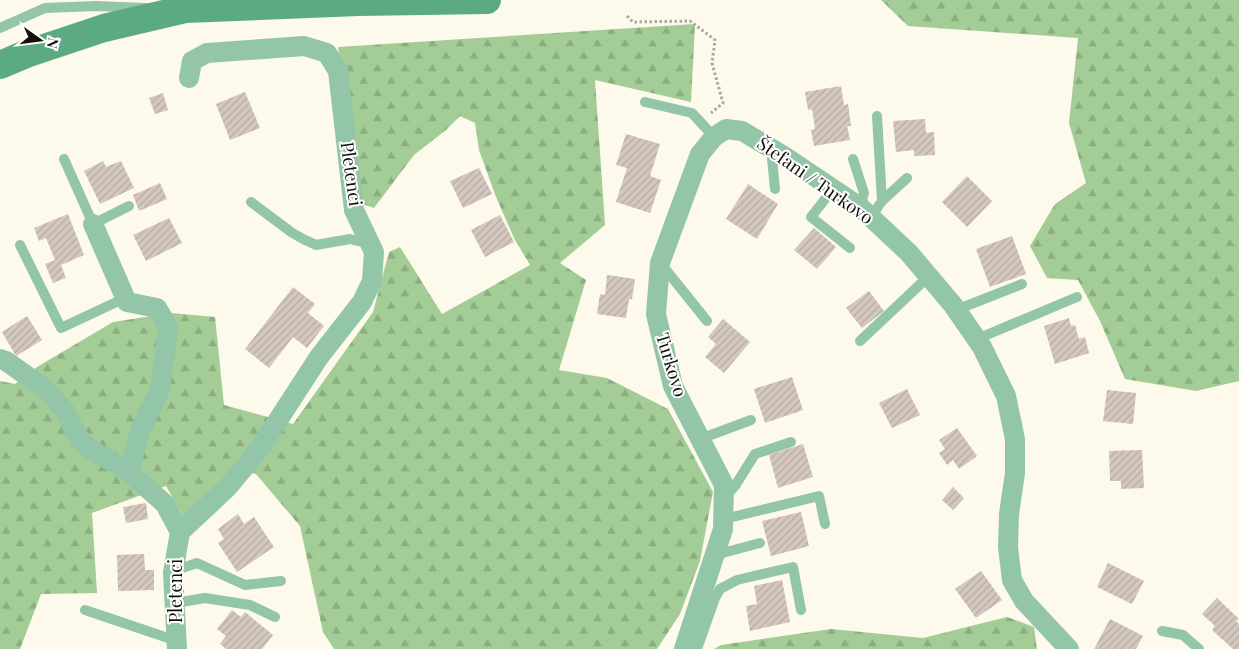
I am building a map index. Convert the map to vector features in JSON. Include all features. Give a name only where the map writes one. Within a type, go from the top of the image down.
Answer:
[{"type":"main road","points":[[0,65],[26,54],[104,28],[185,9],[358,2],[487,0]]},
{"type":"street","name":"Pletenci","points":[[177,645],[173,571],[180,532],[228,487],[260,448],[319,357],[362,302],[372,280],[374,252],[354,210],[338,71],[327,53],[304,46],[207,53],[192,61],[189,78]]},
{"type":"street","name":"Štefani / Turkovo","points":[[714,137],[726,129],[742,131],[833,188],[866,212],[909,253],[956,310],[977,339],[1006,396],[1015,439],[1015,473],[1008,547],[1012,580],[1024,601],[1069,649]]},
{"type":"street","name":"Turkovo","points":[[684,649],[723,529],[724,485],[673,386],[656,314],[660,263],[700,154],[714,137]]},
{"type":"street","points":[[93,224],[124,298],[127,302],[157,308],[168,327],[160,390],[140,431],[128,472]]},
{"type":"street","points":[[0,359],[6,361],[47,390],[65,411],[76,434],[87,447],[128,472],[165,504],[180,532]]},
{"type":"lane","points":[[0,28],[45,8],[96,6],[185,9]]},
{"type":"lane","points":[[645,102],[692,113],[714,137]]},
{"type":"lane","points":[[877,116],[882,201]]},
{"type":"lane","points":[[771,148],[775,189]]},
{"type":"lane","points":[[853,159],[864,193],[866,212],[882,201],[906,178]]},
{"type":"lane","points":[[64,160],[93,224],[129,206]]},
{"type":"lane","points":[[833,188],[811,217],[850,248]]},
{"type":"lane","points":[[252,202],[291,232],[316,245],[350,239],[371,245]]},
{"type":"lane","points":[[20,245],[62,328],[124,298]]},
{"type":"lane","points":[[660,263],[707,321]]},
{"type":"lane","points":[[860,341],[929,276]]},
{"type":"lane","points":[[956,310],[1022,284]]},
{"type":"lane","points":[[977,339],[1077,297]]},
{"type":"lane","points":[[700,439],[751,420]]},
{"type":"lane","points":[[724,499],[735,486],[755,454],[791,442]]},
{"type":"lane","points":[[724,519],[820,496],[825,524]]},
{"type":"lane","points":[[714,555],[760,543]]},
{"type":"lane","points":[[173,571],[197,563],[245,585],[281,581]]},
{"type":"lane","points":[[693,649],[698,646],[720,589],[737,580],[792,567],[802,610]]},
{"type":"lane","points":[[175,603],[206,598],[250,605],[275,617]]},
{"type":"lane","points":[[85,610],[177,645]]},
{"type":"lane","points":[[1162,631],[1183,635],[1199,649]]},
{"type":"path","points":[[627,16],[633,22],[690,21],[714,40],[712,62],[723,103],[706,117],[714,137]]},
{"type":"green space","points":[[881,0],[1239,0],[1239,381],[1196,391],[1125,379],[1100,321],[1078,280],[1047,278],[1030,246],[1055,204],[1086,183],[1069,123],[1078,38],[908,26]]},
{"type":"green space","points":[[695,24],[691,102],[595,80],[605,225],[560,263],[586,280],[559,370],[607,378],[668,409],[713,492],[700,561],[680,614],[657,649],[334,649],[323,632],[300,526],[256,474],[236,470],[183,516],[166,486],[92,513],[97,593],[41,594],[20,649],[0,649],[0,381],[15,384],[37,367],[113,322],[171,313],[215,317],[224,405],[293,424],[373,312],[389,252],[400,247],[442,314],[530,265],[514,238],[496,197],[479,150],[475,123],[460,116],[446,130],[414,155],[374,208],[362,204],[338,47]]},
{"type":"green space","points":[[1007,617],[1034,627],[1037,649],[714,649],[721,645],[831,629],[923,638]]},
{"type":"building","points":[[841,86],[844,105],[848,104],[851,126],[847,126],[850,140],[814,146],[811,130],[815,129],[812,109],[808,110],[805,92]]},
{"type":"building","points":[[245,92],[260,128],[230,140],[216,104]]},
{"type":"building","points":[[163,93],[168,110],[155,114],[149,98]]},
{"type":"building","points":[[925,119],[926,133],[934,132],[935,155],[914,156],[914,150],[896,152],[893,121]]},
{"type":"building","points":[[626,134],[660,144],[650,176],[661,180],[650,213],[616,202],[627,168],[616,165]]},
{"type":"building","points":[[103,161],[106,167],[121,161],[134,188],[100,204],[84,171]]},
{"type":"building","points":[[479,168],[492,194],[463,208],[450,181]]},
{"type":"building","points":[[967,176],[992,201],[967,227],[942,202]]},
{"type":"building","points":[[160,183],[167,199],[139,211],[133,195]]},
{"type":"building","points":[[748,184],[778,204],[757,239],[726,219]]},
{"type":"building","points":[[68,214],[84,255],[61,265],[66,278],[53,283],[45,264],[55,260],[46,238],[39,241],[34,228]]},
{"type":"building","points":[[500,215],[514,242],[485,257],[471,230]]},
{"type":"building","points":[[169,218],[182,243],[146,261],[133,235]]},
{"type":"building","points":[[814,228],[836,247],[817,269],[794,250]]},
{"type":"building","points":[[1012,236],[1026,274],[990,287],[976,249]]},
{"type":"building","points":[[607,275],[635,279],[632,299],[629,299],[626,318],[597,314],[600,294],[605,295]]},
{"type":"building","points":[[293,287],[315,304],[308,313],[324,326],[307,348],[293,337],[269,368],[245,349]]},
{"type":"building","points":[[869,291],[884,311],[862,328],[846,308]]},
{"type":"building","points":[[27,316],[42,340],[16,356],[2,332]]},
{"type":"building","points":[[1069,318],[1071,326],[1075,325],[1079,339],[1085,337],[1089,353],[1055,364],[1044,326]]},
{"type":"building","points":[[723,319],[750,342],[724,373],[705,357],[716,344],[708,337]]},
{"type":"building","points":[[792,377],[803,410],[765,423],[754,389]]},
{"type":"building","points":[[907,389],[920,415],[892,428],[879,403]]},
{"type":"building","points":[[1107,390],[1136,393],[1133,424],[1103,421]]},
{"type":"building","points":[[957,428],[977,456],[959,469],[953,460],[947,465],[939,453],[945,449],[939,440]]},
{"type":"building","points":[[803,444],[813,477],[778,488],[769,455]]},
{"type":"building","points":[[1142,450],[1144,488],[1121,489],[1121,481],[1110,481],[1109,451]]},
{"type":"building","points":[[953,487],[964,498],[953,510],[942,500]]},
{"type":"building","points":[[146,503],[148,519],[126,523],[123,507]]},
{"type":"building","points":[[801,512],[809,546],[771,556],[762,521]]},
{"type":"building","points":[[238,514],[244,524],[254,517],[274,547],[237,572],[218,543],[224,539],[218,529]]},
{"type":"building","points":[[144,554],[145,570],[154,570],[154,590],[118,591],[117,555]]},
{"type":"building","points":[[1108,563],[1144,581],[1132,604],[1097,587]]},
{"type":"building","points":[[981,571],[1002,600],[976,618],[955,589]]},
{"type":"building","points":[[782,580],[790,622],[750,631],[746,606],[757,604],[754,586]]},
{"type":"building","points":[[1217,598],[1239,619],[1236,621],[1239,624],[1239,649],[1233,649],[1212,630],[1215,626],[1202,614]]},
{"type":"building","points":[[232,610],[241,617],[245,612],[273,635],[262,649],[226,649],[220,644],[226,636],[217,629]]},
{"type":"building","points":[[1110,619],[1143,636],[1136,649],[1094,649]]}]
